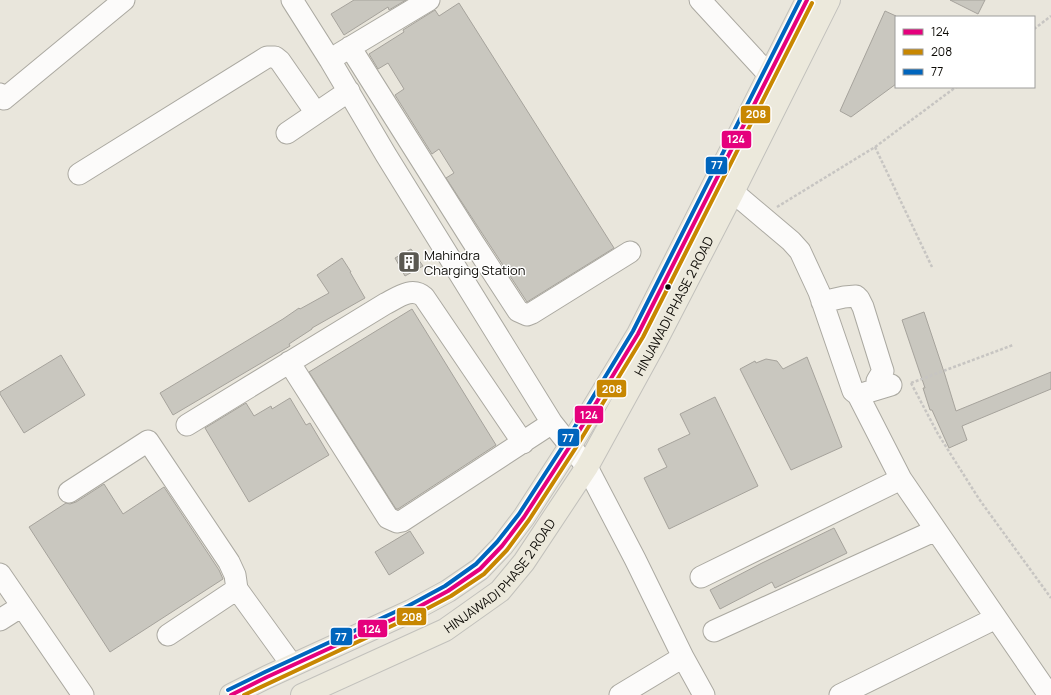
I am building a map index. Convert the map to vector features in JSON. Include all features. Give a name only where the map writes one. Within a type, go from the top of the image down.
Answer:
[{"type":"main road","name":"HINJAWADI PHASE 2 ROAD","points":[[231,695],[411,611],[448,591],[480,569],[502,546],[524,517],[570,446],[638,334],[807,0]]},
{"type":"main road","name":"HINJAWADI PHASE 2 ROAD","points":[[302,695],[445,630],[474,611],[500,591],[524,562],[586,467],[655,343],[733,192],[829,0]]},
{"type":"street","points":[[0,94],[4,99],[124,0]]},
{"type":"street","points":[[292,0],[349,91],[414,201],[552,423],[586,467],[635,559],[683,657],[704,695]]},
{"type":"street","points":[[330,60],[429,0]]},
{"type":"street","points":[[700,0],[769,75]]},
{"type":"street","points":[[350,47],[518,311],[527,315],[532,313],[630,252]]},
{"type":"street","points":[[79,174],[267,57],[275,57],[280,61],[316,112]]},
{"type":"street","points":[[287,133],[349,91]]},
{"type":"street","points":[[386,154],[409,140]]},
{"type":"street","points":[[414,201],[437,185]]},
{"type":"street","points":[[733,192],[791,241],[800,251],[822,302],[853,391],[858,394],[901,479],[1049,695]]},
{"type":"street","points":[[450,259],[473,242]]},
{"type":"street","points":[[187,425],[384,304],[406,293],[420,293],[523,443]]},
{"type":"street","points":[[822,302],[856,296],[863,307],[882,365],[883,371],[877,381],[885,386],[858,394]]},
{"type":"street","points":[[289,362],[388,518],[396,522],[402,520],[552,423]]},
{"type":"street","points":[[69,492],[148,441],[229,562],[235,575],[237,589],[292,666]]},
{"type":"street","points":[[701,578],[901,479]]},
{"type":"street","points":[[714,631],[936,530]]},
{"type":"street","points":[[0,574],[83,695]]},
{"type":"street","points":[[168,634],[237,589]]},
{"type":"street","points":[[0,620],[22,606]]},
{"type":"street","points":[[840,695],[996,618]]},
{"type":"street","points":[[620,695],[683,657]]},
{"type":"path","points":[[1035,28],[1051,16]]},
{"type":"path","points":[[761,216],[875,147],[955,88]]},
{"type":"path","points":[[875,147],[932,267]]},
{"type":"path","points":[[1013,345],[911,383],[938,434],[979,499],[1051,598]]},
{"type":"building","points":[[354,0],[406,0],[389,10],[388,7],[344,35],[331,14]]},
{"type":"building","points":[[950,0],[985,0],[978,14]]},
{"type":"building","points":[[459,3],[614,248],[527,302],[446,178],[454,173],[439,149],[432,154],[395,95],[404,89],[388,63],[378,69],[369,54],[435,10],[439,16]]},
{"type":"building","points":[[885,11],[896,16],[895,85],[851,117],[840,111]]},
{"type":"building","name":"Mahindra Charging Station","points":[[411,249],[423,266],[405,276],[395,258]]},
{"type":"building","points":[[342,258],[365,298],[312,328],[289,344],[290,346],[173,415],[160,393],[299,308],[300,309],[329,293],[317,275]]},
{"type":"building","points":[[412,309],[496,445],[396,509],[309,372]]},
{"type":"building","points":[[924,312],[956,411],[1051,372],[1051,389],[962,426],[967,440],[949,448],[932,410],[930,410],[923,388],[925,388],[902,320]]},
{"type":"building","points":[[61,355],[85,395],[24,433],[0,392]]},
{"type":"building","points":[[807,357],[842,447],[791,470],[740,369],[755,361],[756,363],[766,359],[777,361],[783,369]]},
{"type":"building","points":[[715,397],[758,486],[669,529],[644,478],[667,467],[658,449],[690,434],[680,414]]},
{"type":"building","points":[[290,398],[306,425],[310,423],[329,455],[249,502],[205,428],[246,403],[254,416],[271,406],[272,409]]},
{"type":"building","points":[[104,484],[123,514],[164,487],[219,570],[223,579],[110,652],[29,527],[66,503],[70,504],[76,502]]},
{"type":"building","points":[[834,528],[847,553],[775,588],[772,582],[720,609],[710,590]]},
{"type":"building","points":[[410,531],[424,553],[389,575],[375,552]]},
{"type":"transit line","name":"77","points":[[228,690],[408,606],[445,586],[476,564],[497,542],[519,514],[565,443],[633,331],[800,0]]},
{"type":"transit line","name":"124","points":[[231,695],[411,611],[448,591],[480,569],[502,546],[524,517],[570,446],[638,334],[807,0]]},
{"type":"transit line","name":"208","points":[[244,695],[413,616],[451,596],[484,574],[507,550],[529,520],[575,449],[643,337],[812,3]]},
{"type":"place","name":"Mahindra Charging Station","points":[[409,262]]}]
